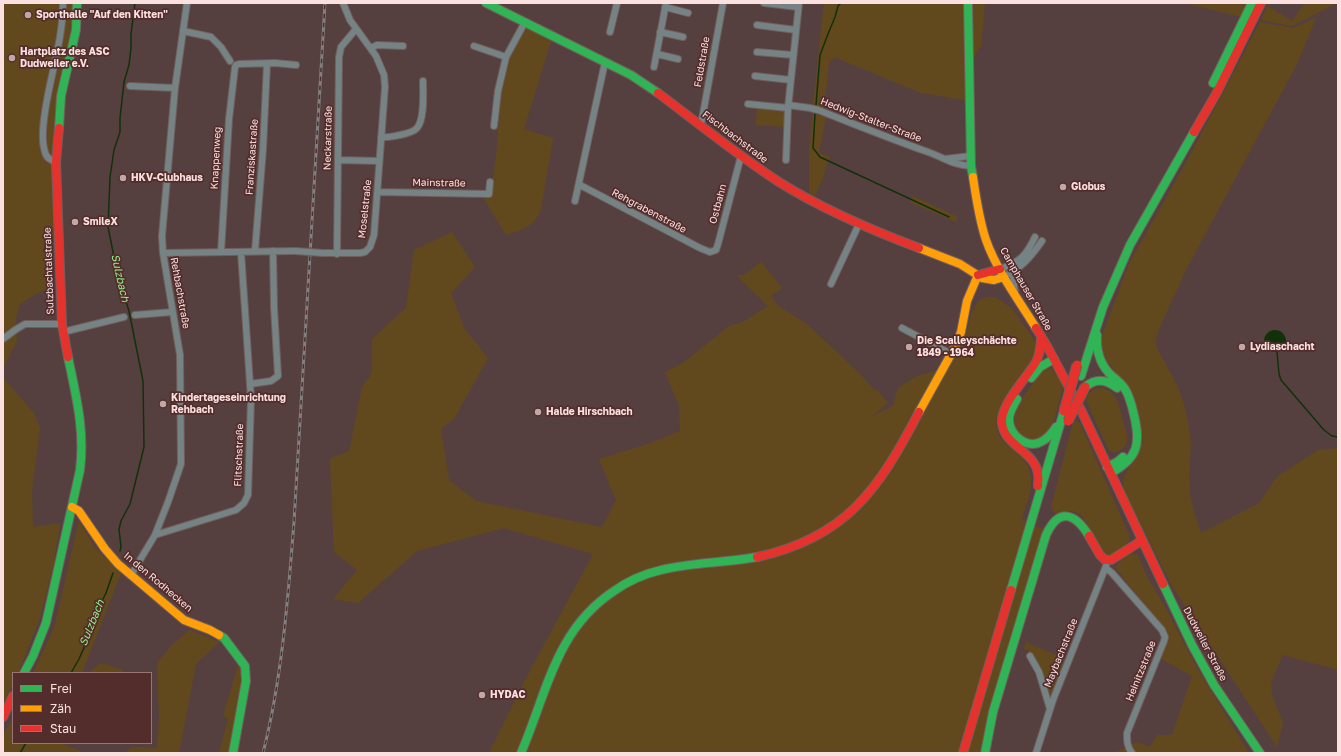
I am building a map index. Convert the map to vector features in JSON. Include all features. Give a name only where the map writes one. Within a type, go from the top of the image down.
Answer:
[{"type":"main road","name":"Sulzbachtalstraße","points":[[25,672],[33,656],[46,623],[66,537],[81,459],[81,425],[79,408],[62,328],[56,162],[61,96],[76,30],[77,3]]},
{"type":"main road","name":"Fischbachstraße","points":[[486,3],[605,62],[649,86],[741,156],[779,182],[814,202],[902,242],[960,264],[988,280],[1002,273]]},
{"type":"main road","name":"Camphauser Straße","points":[[968,3],[970,156],[974,192],[984,234],[1002,273],[1041,336],[1081,410],[1141,541]]},
{"type":"main road","points":[[963,753],[1033,512],[1097,304],[1124,242],[1210,90],[1252,3]]},
{"type":"main road","points":[[970,753],[1081,376],[1103,307],[1130,245],[1216,94],[1261,3]]},
{"type":"main road","points":[[521,753],[529,736],[558,657],[573,629],[599,601],[629,582],[642,576],[672,567],[762,556],[802,543],[842,520],[872,490],[887,470],[951,354],[960,333],[969,295],[978,275]]},
{"type":"main road","points":[[1103,307],[1096,340],[1098,351],[1105,368],[1127,392],[1138,431],[1138,444],[1134,454],[1122,467],[1109,470]]},
{"type":"main road","points":[[1033,512],[1038,482],[1036,465],[1029,455],[1013,443],[1006,434],[1003,429],[1002,416],[1003,410],[1007,403],[1037,359],[1041,346],[1041,336]]},
{"type":"main road","points":[[1037,359],[1047,354],[1053,357],[1036,372],[1018,397],[1010,413],[1010,426],[1015,435],[1023,442],[1028,444],[1037,444],[1051,435],[1064,411]]},
{"type":"main road","points":[[1067,423],[1085,387],[1093,381],[1109,381],[1119,389],[1126,407],[1133,433],[1132,446],[1126,454],[1109,470]]},
{"type":"main road","name":"In den Rodhecken","points":[[72,507],[79,511],[105,549],[118,564],[184,620],[210,630],[224,638],[245,666],[246,681],[232,753]]},
{"type":"main road","points":[[984,753],[993,712],[1048,530],[1051,525],[1059,518],[1065,516],[1074,517],[1106,565],[1111,560],[1141,541]]},
{"type":"main road","name":"Dudweiler Straße","points":[[1141,541],[1202,665],[1260,753]]},
{"type":"main road","points":[[3,717],[12,698]]},
{"type":"street","points":[[56,162],[47,157],[45,154],[43,141],[47,99],[61,32],[63,3]]},
{"type":"street","name":"Rehbachstraße","points":[[131,575],[155,535],[181,464],[182,369],[163,253],[162,236],[175,88],[187,3]]},
{"type":"street","name":"Moselstraße","points":[[337,254],[365,252],[370,247],[374,235],[384,100],[384,75],[371,48],[346,14],[343,3]]},
{"type":"street","points":[[610,32],[617,3]]},
{"type":"street","name":"Feldstraße","points":[[701,125],[723,3]]},
{"type":"street","points":[[764,3],[798,5],[790,80],[786,160]]},
{"type":"street","points":[[654,67],[665,5],[688,13]]},
{"type":"street","points":[[494,126],[498,91],[506,57],[525,22]]},
{"type":"street","points":[[757,25],[796,30]]},
{"type":"street","name":"Neckarstraße","points":[[337,254],[339,57],[341,47],[356,29]]},
{"type":"street","points":[[183,31],[211,37],[221,47],[230,60]]},
{"type":"street","points":[[660,32],[683,37]]},
{"type":"street","points":[[371,48],[377,45],[403,46]]},
{"type":"street","points":[[474,46],[506,57]]},
{"type":"street","points":[[757,52],[793,55]]},
{"type":"street","points":[[657,54],[678,58]]},
{"type":"street","points":[[575,201],[580,185],[605,62]]},
{"type":"street","points":[[267,64],[296,65]]},
{"type":"street","name":"Knappenweg","points":[[221,252],[229,119],[236,65],[267,64]]},
{"type":"street","name":"Franziskastraße","points":[[255,251],[263,149],[267,64]]},
{"type":"street","points":[[755,76],[790,80]]},
{"type":"street","points":[[381,137],[387,138],[404,134],[417,128],[422,111],[423,81]]},
{"type":"street","points":[[130,86],[175,88]]},
{"type":"street","name":"Hedwig-Stalter-Straße","points":[[748,104],[788,106],[818,110],[945,159],[948,162],[971,166]]},
{"type":"street","name":"Ostbahn","points":[[710,252],[716,250],[718,244],[741,156]]},
{"type":"street","name":"Hedwig-Stalter-Straße","points":[[945,159],[970,156]]},
{"type":"street","points":[[338,160],[379,161]]},
{"type":"street","name":"Mainstraße","points":[[378,192],[489,194],[490,182]]},
{"type":"street","name":"Rehgrabenstraße","points":[[580,185],[710,252]]},
{"type":"street","points":[[831,284],[860,224]]},
{"type":"street","name":"Fischbachstraße","points":[[1002,273],[1024,257],[1035,237]]},
{"type":"street","name":"Fischbachstraße","points":[[1002,273],[1019,268],[1031,257],[1042,241]]},
{"type":"street","points":[[250,384],[271,381],[278,376],[274,307],[273,251]]},
{"type":"street","points":[[163,253],[295,251],[337,254]]},
{"type":"street","name":"Flitschstraße","points":[[155,535],[236,510],[244,503],[248,495],[251,413],[240,252]]},
{"type":"street","points":[[1015,295],[1014,276],[1019,268]]},
{"type":"street","points":[[135,315],[172,312]]},
{"type":"street","points":[[3,339],[25,324],[62,328],[124,317]]},
{"type":"street","points":[[902,328],[951,354]]},
{"type":"street","name":"Maybachstraße","points":[[1036,753],[1050,709],[1106,565]]},
{"type":"street","name":"Heinitzstraße","points":[[1106,565],[1162,630],[1165,636],[1127,734],[1129,750],[1132,753]]},
{"type":"street","points":[[1030,656],[1039,672],[1050,709]]},
{"type":"shaded area","points":[[3,3],[73,3],[69,42],[57,90],[53,286],[20,304],[16,318],[17,341],[3,368]]},
{"type":"shaded area","points":[[824,3],[985,3],[981,46],[967,68],[965,100],[921,93],[834,57],[829,63],[824,109],[813,106]]},
{"type":"shaded area","points":[[1185,3],[1247,3],[1241,17]]},
{"type":"shaded area","points":[[1269,3],[1269,7],[1292,21],[1303,5],[1309,3],[1337,3],[1292,26],[1261,20]]},
{"type":"shaded area","points":[[1315,18],[1297,64],[1187,268],[1159,329],[1156,339],[1156,346],[1179,389],[1186,411],[1191,441],[1189,477],[1190,493],[1193,509],[1201,533],[1258,504],[1277,477],[1318,450],[1338,448],[1338,670],[1283,655],[1271,682],[1272,695],[1283,723],[1277,747],[1172,586],[1124,492],[1124,477],[1143,442],[1115,372],[1102,354],[1100,341],[1129,264],[1189,157],[1260,22],[1293,28]]},
{"type":"shaded area","points":[[527,28],[551,41],[524,129],[553,138],[541,209],[532,224],[506,235],[484,199],[490,197],[496,157],[502,83],[509,59]]},
{"type":"shaded area","points":[[757,109],[786,111],[784,127],[756,125]]},
{"type":"shaded area","points":[[813,113],[826,117],[819,153],[830,157],[824,176],[815,196],[809,193],[809,148]]},
{"type":"shaded area","points":[[913,196],[958,217],[956,222],[910,202]]},
{"type":"shaded area","points":[[452,232],[475,267],[451,293],[464,328],[488,358],[454,419],[441,429],[449,480],[476,501],[602,527],[616,500],[599,459],[648,444],[680,431],[679,406],[665,372],[683,363],[729,326],[741,323],[768,306],[736,275],[744,275],[761,262],[782,288],[771,296],[778,306],[807,324],[860,374],[875,391],[877,390],[888,403],[872,416],[893,406],[898,388],[917,376],[950,367],[967,331],[972,312],[978,301],[987,297],[996,297],[1012,309],[1035,341],[1037,351],[1000,407],[997,421],[998,431],[1002,439],[1022,458],[1028,466],[1031,477],[1030,492],[1022,519],[1044,530],[990,713],[980,753],[489,753],[524,682],[593,554],[504,528],[417,551],[358,603],[333,599],[357,570],[334,552],[330,459],[349,451],[362,387],[372,373],[372,339],[406,308],[414,250]]},
{"type":"shaded area","points":[[1275,330],[1283,333],[1286,341],[1283,349],[1275,352],[1267,349],[1264,341],[1267,333]]},
{"type":"shaded area","points":[[1043,369],[1052,369],[1064,385],[1051,430],[1039,440],[1024,438],[1013,427],[1016,408]]},
{"type":"shaded area","points":[[3,378],[34,413],[40,428],[32,490],[33,527],[60,523],[53,567],[39,621],[18,672],[12,672],[12,686],[3,704]]},
{"type":"shaded area","points":[[1098,388],[1110,391],[1119,405],[1127,441],[1122,449],[1116,452],[1109,451],[1086,400],[1089,393]]},
{"type":"shaded area","points":[[1077,421],[1080,423],[1129,535],[1126,545],[1109,556],[1107,556],[1082,516],[1076,512],[1069,511],[1056,514],[1051,507],[1073,422]]},
{"type":"shaded area","points":[[79,521],[95,548],[121,573],[82,672],[33,672],[54,628]]},
{"type":"shaded area","points":[[1131,553],[1138,555],[1147,577],[1164,605],[1197,668],[1249,753],[1113,753],[1137,742],[1150,747],[1157,735],[1172,735],[1192,676],[1160,658],[1168,639],[1167,633],[1115,567],[1121,560]]},
{"type":"shaded area","points":[[190,630],[219,642],[196,664],[179,753],[124,753],[133,747],[157,748],[159,718],[157,663],[172,645]]},
{"type":"shaded area","points":[[1026,642],[1065,659],[1052,695],[1049,693],[1044,675],[1038,662],[1030,652],[1024,649]]},
{"type":"shaded area","points":[[239,662],[243,667],[243,682],[230,753],[219,753],[228,719],[223,716]]},
{"type":"shaded area","points":[[101,663],[123,670],[123,672],[89,672]]},
{"type":"shaded area","points":[[12,719],[12,744],[63,744],[85,753],[3,753],[3,736]]},
{"type":"waterway","name":"Sulzbach","points":[[120,551],[119,529],[121,521],[130,504],[144,447],[143,381],[129,311],[118,277],[108,227],[110,177],[114,150],[120,132],[124,82],[129,65],[135,3]]},
{"type":"waterway","points":[[816,105],[820,55],[838,6],[841,3]]},
{"type":"waterway","points":[[815,114],[813,148],[820,157],[949,217]]},
{"type":"waterway","points":[[1277,352],[1281,380],[1324,430],[1332,436],[1338,437]]},
{"type":"waterway","name":"Sulzbach","points":[[72,672],[91,632],[96,613],[106,593],[113,573]]},
{"type":"waterway","name":"Sulzbach","points":[[20,753],[25,744]]},
{"type":"railway","points":[[263,753],[270,725],[280,667],[292,551],[325,3]]},
{"type":"traffic: fast","points":[[59,128],[61,96],[76,30],[77,3]]},
{"type":"traffic: fast","points":[[486,3],[631,75],[658,93]]},
{"type":"traffic: fast","points":[[968,3],[971,166],[973,177]]},
{"type":"traffic: fast","points":[[1213,83],[1252,3]]},
{"type":"traffic: fast","points":[[1081,376],[1103,307],[1130,245],[1194,132]]},
{"type":"traffic: fast","points":[[1097,335],[1098,352],[1104,367],[1122,385],[1131,402],[1137,434],[1137,442],[1132,456],[1127,462],[1111,473]]},
{"type":"traffic: fast","points":[[25,672],[33,656],[46,623],[80,470],[81,427],[68,357]]},
{"type":"traffic: fast","points":[[1031,378],[1040,367],[1054,359]]},
{"type":"traffic: fast","points":[[1085,387],[1093,382],[1105,381],[1117,388]]},
{"type":"traffic: fast","points":[[1017,399],[1009,416],[1009,421],[1013,432],[1022,441],[1033,444],[1043,441],[1056,427]]},
{"type":"traffic: fast","points":[[1011,590],[1064,411]]},
{"type":"traffic: fast","points":[[1107,467],[1123,457]]},
{"type":"traffic: fast","points":[[985,753],[993,712],[1046,535],[1056,520],[1067,516],[1078,522],[1089,536]]},
{"type":"traffic: fast","points":[[521,753],[555,664],[578,624],[594,607],[625,584],[636,578],[655,572],[685,565],[757,557]]},
{"type":"traffic: fast","points":[[1163,584],[1192,645],[1214,685],[1260,753]]},
{"type":"traffic: fast","points":[[219,635],[224,638],[245,666],[246,681],[233,753]]},
{"type":"traffic: slow","points":[[973,177],[981,224],[986,240],[1008,285],[1036,328]]},
{"type":"traffic: slow","points":[[919,248],[960,264],[982,278],[994,280],[1004,277]]},
{"type":"traffic: slow","points":[[919,412],[955,347],[961,332],[967,301],[978,275]]},
{"type":"traffic: slow","points":[[72,507],[79,511],[105,549],[118,564],[184,620],[219,635]]},
{"type":"traffic: jam","points":[[1194,132],[1216,94],[1261,3]]},
{"type":"traffic: jam","points":[[658,93],[748,161],[795,192],[847,218],[919,248]]},
{"type":"traffic: jam","points":[[59,128],[56,162],[62,324],[68,357]]},
{"type":"traffic: jam","points":[[978,275],[1000,269]]},
{"type":"traffic: jam","points":[[1036,328],[1081,410],[1163,584]]},
{"type":"traffic: jam","points":[[1038,486],[1036,466],[1008,437],[1004,431],[1002,423],[1005,408],[1037,360],[1041,336]]},
{"type":"traffic: jam","points":[[1064,411],[1077,365]]},
{"type":"traffic: jam","points":[[1068,421],[1085,387]]},
{"type":"traffic: jam","points":[[757,557],[788,548],[814,537],[837,523],[856,506],[874,487],[904,440],[919,412]]},
{"type":"traffic: jam","points":[[1089,536],[1100,555],[1105,560],[1111,560],[1141,541]]},
{"type":"traffic: jam","points":[[963,753],[1011,590]]},
{"type":"traffic: jam","points":[[3,717],[12,698]]},
{"type":"place","name":"Sporthalle \"Auf den Kitten\"","points":[[28,15]]},
{"type":"place","name":"Hartplatz des ASC Dudweiler e.V.","points":[[12,58]]},
{"type":"place","name":"HKV-Clubhaus","points":[[123,178]]},
{"type":"place","name":"Globus","points":[[1063,187]]},
{"type":"place","name":"SmileX","points":[[75,222]]},
{"type":"place","name":"Die Scalleyschächte 1849 - 1964","points":[[909,347]]},
{"type":"place","name":"Lydiaschacht","points":[[1242,347]]},
{"type":"place","name":"Kindertageseinrichtung Rehbach","points":[[163,404]]},
{"type":"place","name":"Halde Hirschbach","points":[[538,412]]},
{"type":"place","name":"HYDAC","points":[[482,695]]}]
